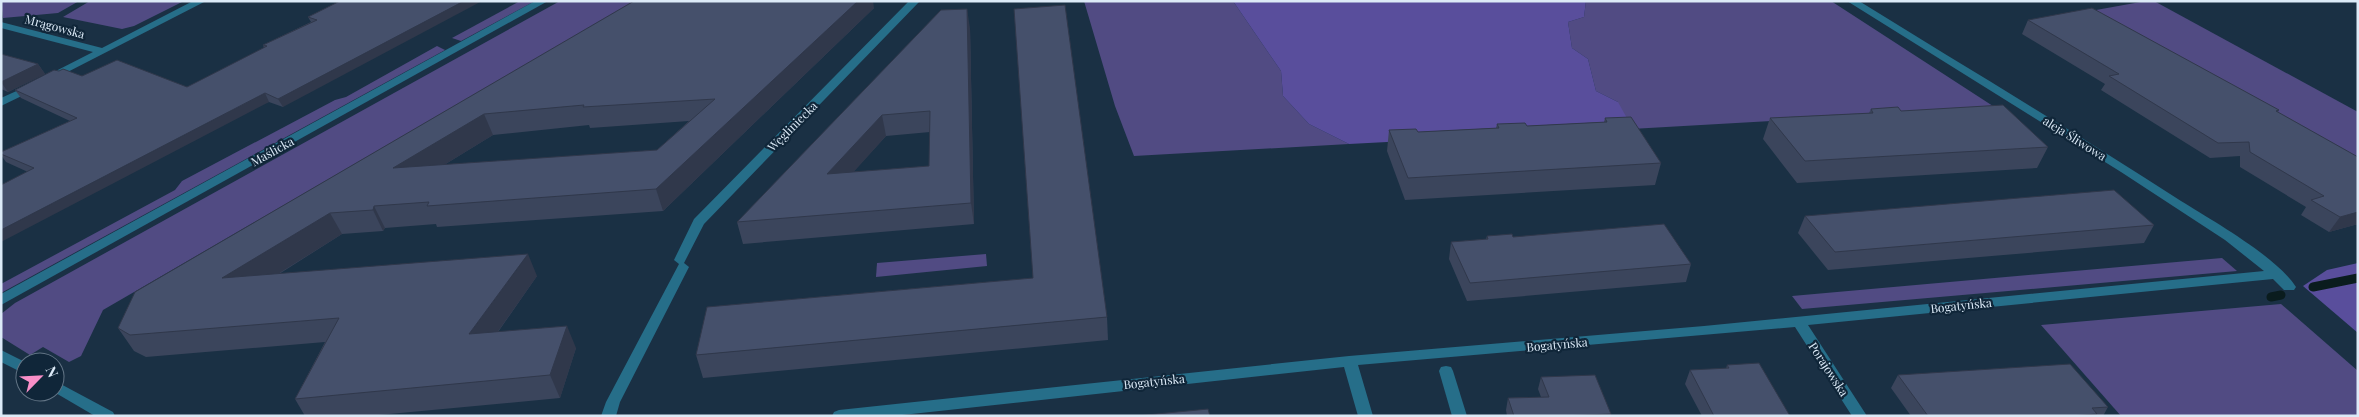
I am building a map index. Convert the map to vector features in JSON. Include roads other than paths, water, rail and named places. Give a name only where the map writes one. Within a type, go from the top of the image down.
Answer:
[{"type":"street","points":[[1,103],[201,1]]},
{"type":"street","name":"Maślicka","points":[[1,300],[543,1]]},
{"type":"street","name":"Węgliniecka","points":[[608,416],[613,402],[681,264],[698,222],[915,1]]},
{"type":"street","name":"aleja Śliwowa","points":[[1852,1],[2093,149],[2242,247],[2289,287]]},
{"type":"street","name":"Mrągowska","points":[[1,25],[70,41],[102,51]]},
{"type":"street","name":"Bogatyńska","points":[[839,416],[1349,361],[1434,355],[1798,321],[2276,274]]},
{"type":"street","name":"Porajowska","points":[[1798,321],[1860,416]]},
{"type":"street","points":[[1,355],[15,363]]},
{"type":"street","points":[[1349,361],[1366,416]]},
{"type":"street","points":[[1446,371],[1460,416]]},
{"type":"street","points":[[65,392],[108,416]]},
{"type":"waterway","points":[[2313,287],[2358,278]]},
{"type":"waterway","points":[[2271,297],[2281,295]]}]
